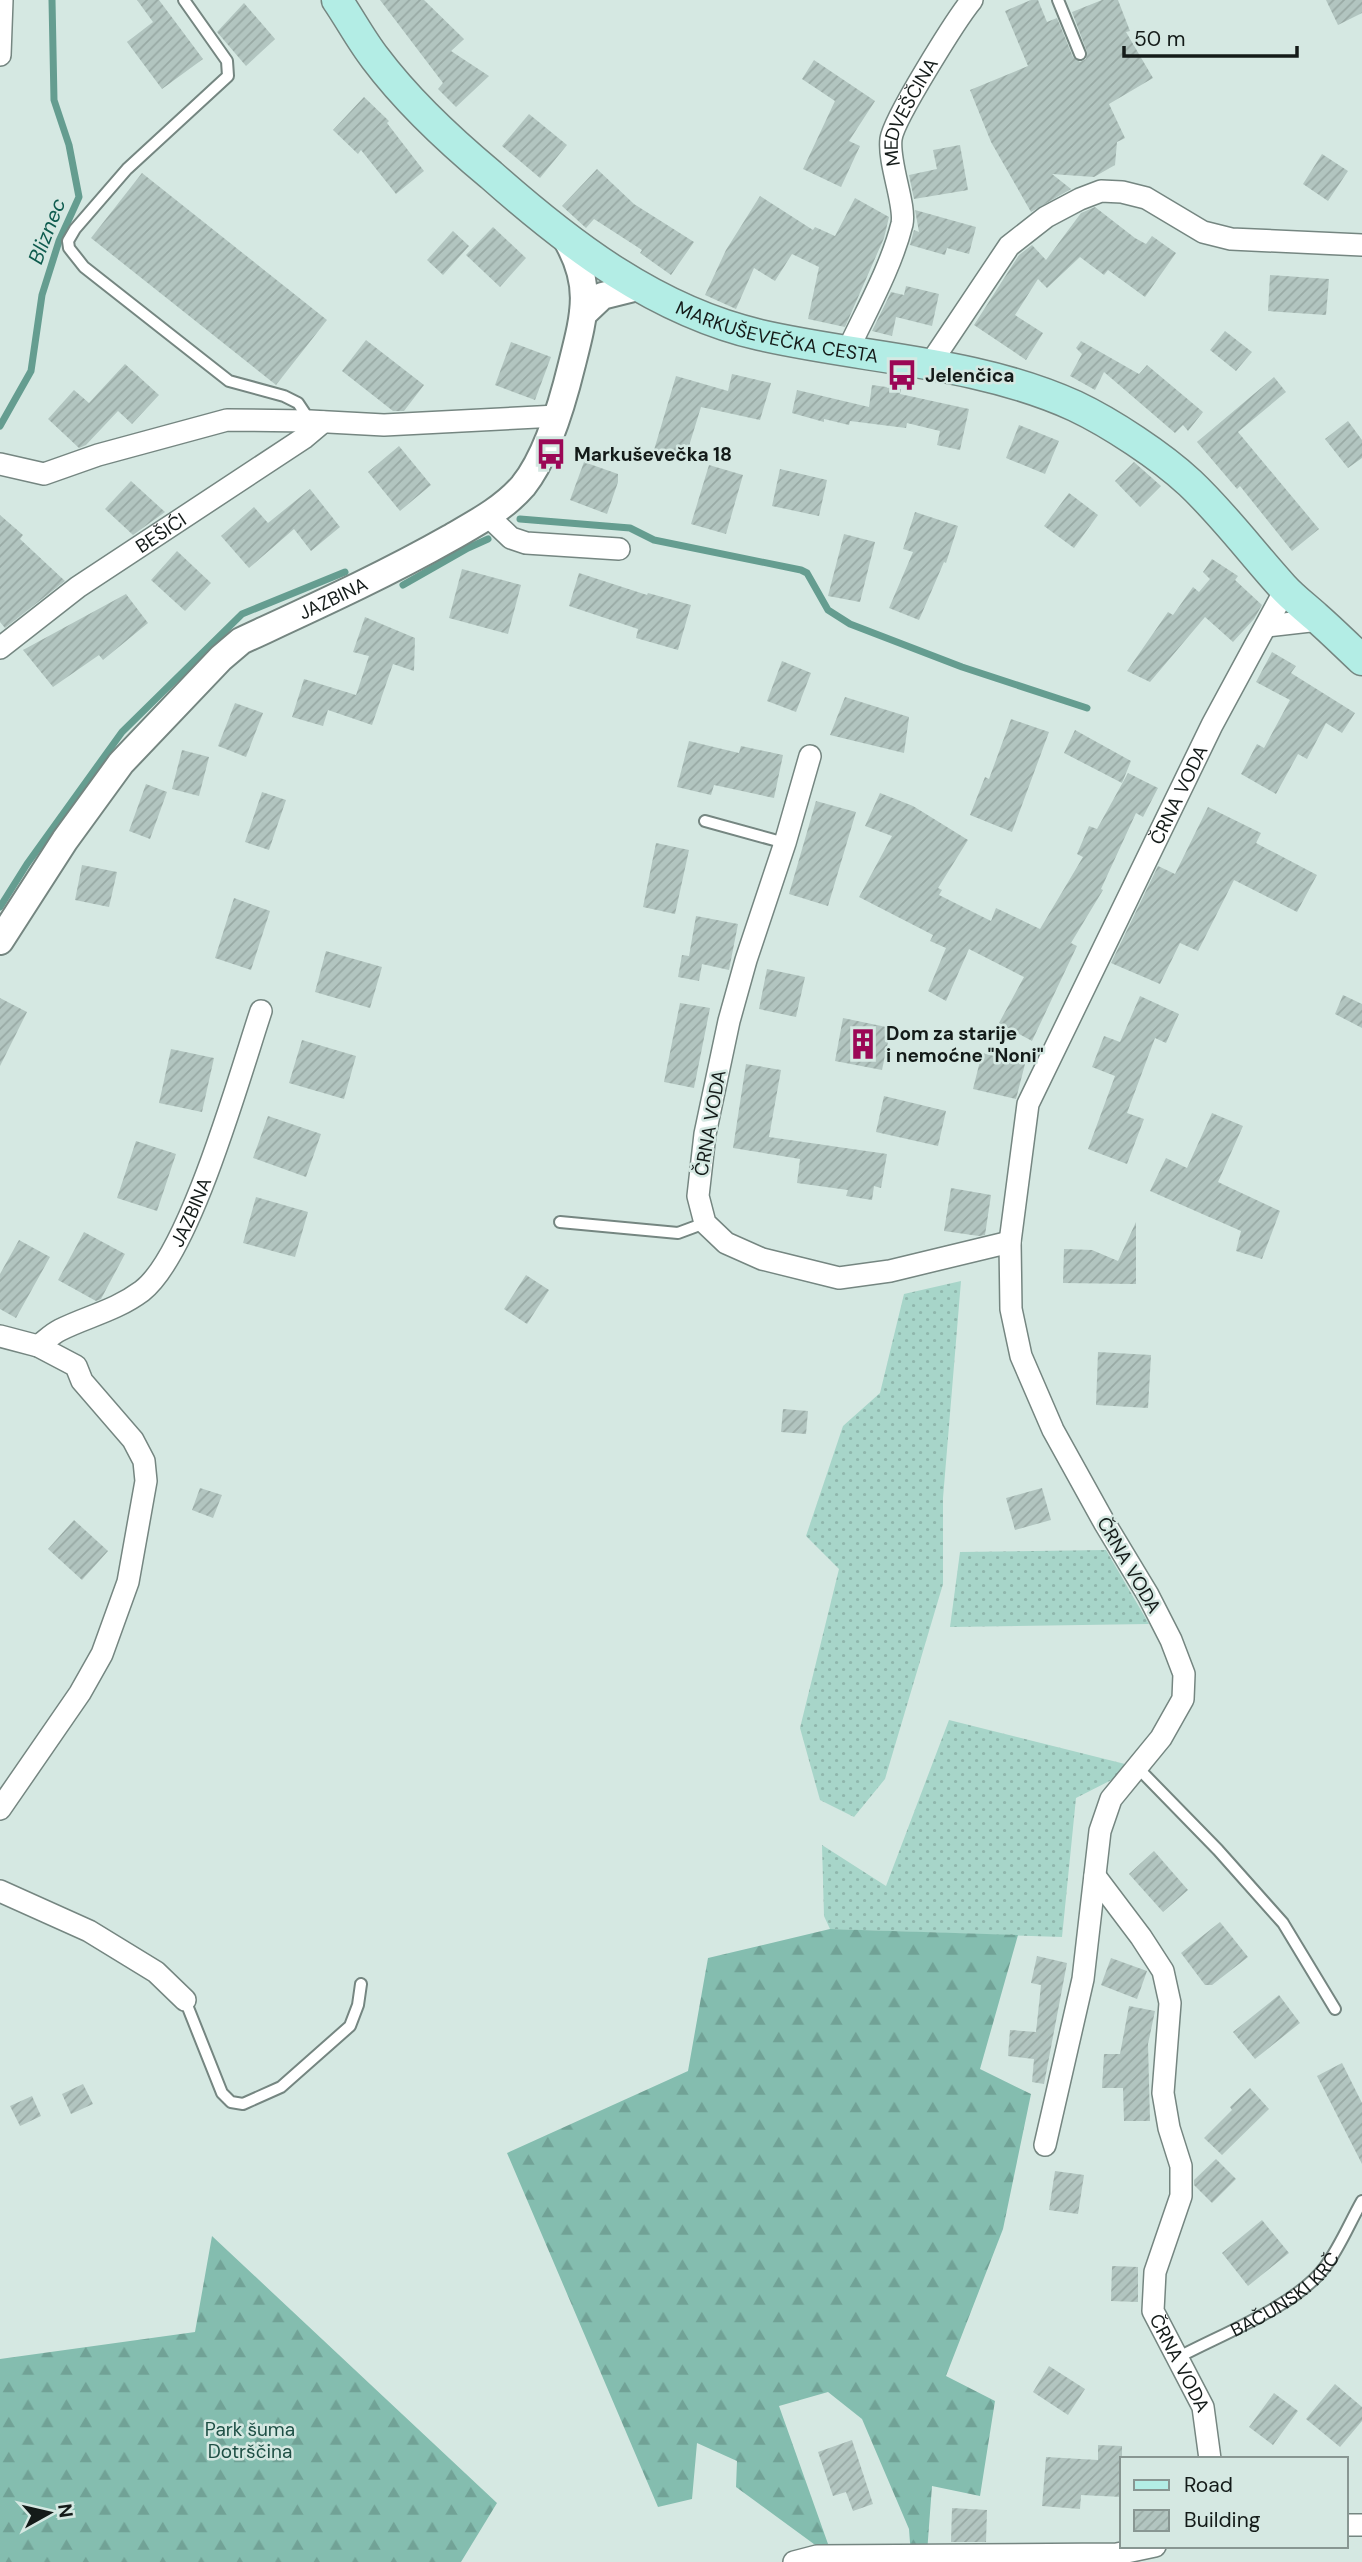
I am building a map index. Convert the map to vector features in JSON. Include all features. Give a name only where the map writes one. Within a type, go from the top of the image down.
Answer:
[{"type":"main road","name":"MARKUŠEVEČKA CESTA","points":[[337,0],[376,59],[439,131],[536,215],[638,287],[677,307],[730,327],[847,352],[974,372],[1030,388],[1076,407],[1120,430],[1188,482],[1239,534],[1285,590],[1362,660]]},
{"type":"street","points":[[0,55],[2,0]]},
{"type":"street","name":"MEDVEŠČINA","points":[[847,352],[893,251],[903,220],[892,163],[891,137],[909,101],[972,0]]},
{"type":"street","points":[[930,364],[1009,246],[1046,217],[1080,198],[1101,191],[1122,192],[1146,198],[1203,232],[1231,239],[1362,245]]},
{"type":"street","name":"JAZBINA","points":[[0,941],[65,840],[121,763],[221,658],[241,641],[401,566],[488,516],[525,484],[557,416],[583,314],[583,277],[575,254],[565,237]]},
{"type":"street","points":[[583,314],[602,296],[638,287]]},
{"type":"street","points":[[0,464],[44,474],[98,455],[227,419],[384,425],[557,416]]},
{"type":"street","name":"BEŠIĆI","points":[[0,648],[78,587],[304,438],[317,421]]},
{"type":"street","points":[[488,516],[511,538],[526,543],[620,548]]},
{"type":"street","name":"ČRNA VODA","points":[[1045,2145],[1083,1979],[1100,1831],[1111,1799],[1161,1738],[1183,1699],[1184,1674],[1171,1640],[1148,1595],[1054,1430],[1020,1356],[1011,1309],[1010,1242],[1028,1104],[1212,725],[1285,590]]},
{"type":"street","points":[[1267,626],[1319,620]]},
{"type":"street","name":"ČRNA VODA","points":[[705,1223],[698,1196],[705,1134],[729,1021],[810,756]]},
{"type":"street","name":"JAZBINA","points":[[38,1346],[59,1331],[110,1311],[144,1289],[166,1264],[208,1166],[261,1011]]},
{"type":"street","points":[[705,1223],[726,1243],[762,1259],[839,1278],[890,1271],[1010,1242]]},
{"type":"street","points":[[0,1336],[38,1346],[76,1366],[82,1381],[133,1440],[144,1461],[146,1482],[128,1582],[102,1654],[80,1693],[0,1809]]},
{"type":"street","name":"ČRNA VODA","points":[[1095,1876],[1163,1971],[1170,2003],[1163,2093],[1169,2128],[1181,2166],[1181,2196],[1156,2272],[1153,2311],[1203,2407],[1210,2457]]},
{"type":"street","points":[[0,1891],[89,1931],[156,1972],[184,2000]]},
{"type":"street","points":[[794,2562],[817,2556],[1117,2554],[1145,2548]]},
{"type":"lane","points":[[184,0],[227,61],[228,76],[127,169],[75,229],[68,241],[69,248],[84,267],[229,381],[284,396],[298,403],[317,421]]},
{"type":"lane","points":[[1058,0],[1080,54]]},
{"type":"lane","points":[[705,821],[785,842]]},
{"type":"lane","points":[[560,1222],[678,1233],[705,1223]]},
{"type":"lane","points":[[1137,1767],[1218,1850],[1283,1923],[1335,2009]]},
{"type":"lane","points":[[184,2000],[222,2093],[231,2102],[243,2104],[281,2087],[350,2026],[358,2005],[361,1984]]},
{"type":"lane","name":"BAČUNSKI KRČ","points":[[1179,2357],[1274,2308],[1306,2287],[1325,2266],[1362,2201]]},
{"type":"green space","points":[[961,1281],[943,1498],[943,1584],[885,1779],[854,1817],[820,1800],[800,1728],[839,1569],[806,1536],[843,1426],[880,1393],[904,1294]]},
{"type":"green space","points":[[1106,1550],[1149,1624],[950,1627],[960,1552]]},
{"type":"green space","points":[[949,1720],[1137,1767],[1076,1798],[1062,1937],[830,1929],[824,1916],[822,1845],[886,1886]]},
{"type":"green space","points":[[830,1929],[1018,1935],[980,2069],[1031,2094],[1003,2229],[946,2376],[995,2401],[980,2496],[932,2486],[927,2553],[911,2556],[909,2529],[862,2419],[828,2392],[779,2406],[833,2558],[736,2487],[737,2461],[697,2443],[692,2499],[658,2507],[507,2153],[688,2071],[708,1958]]},
{"type":"green space","name":"Park šuma Dotrščina","points":[[212,2236],[497,2503],[461,2562],[0,2562],[0,2359],[195,2332]]},
{"type":"building","points":[[137,0],[159,0],[203,59],[162,89],[127,42],[153,22]]},
{"type":"building","points":[[380,0],[424,0],[464,39],[451,51],[489,76],[456,107],[438,89],[443,83]]},
{"type":"building","points":[[1031,0],[1038,0],[1047,22],[1057,18],[1073,57],[1080,62],[1086,59],[1087,52],[1072,12],[1102,0],[1118,0],[1130,31],[1126,32],[1153,78],[1109,104],[1125,138],[1117,142],[1115,165],[1094,177],[1052,174],[1071,189],[1031,212],[991,142],[970,90],[1028,66],[1005,11]]},
{"type":"building","points":[[1326,0],[1362,0],[1362,13],[1338,25]]},
{"type":"building","points":[[244,3],[275,39],[246,66],[217,32]]},
{"type":"building","points":[[814,60],[875,101],[849,141],[860,146],[841,187],[803,169],[835,101],[802,79]]},
{"type":"building","points":[[364,97],[389,121],[387,123],[424,171],[396,194],[361,150],[358,154],[333,130]]},
{"type":"building","points":[[529,114],[567,145],[540,178],[502,146]]},
{"type":"building","points":[[960,145],[968,190],[914,199],[909,175],[937,169],[933,150]]},
{"type":"building","points":[[1322,154],[1348,171],[1328,201],[1303,184]]},
{"type":"building","points":[[597,169],[634,204],[694,242],[671,275],[640,253],[642,250],[594,219],[586,228],[562,206]]},
{"type":"building","points":[[142,173],[327,320],[276,385],[91,238]]},
{"type":"building","points":[[760,196],[813,230],[815,227],[835,236],[855,198],[889,217],[884,238],[845,327],[808,319],[819,267],[792,254],[775,281],[754,268],[736,309],[705,295],[726,250]]},
{"type":"building","points":[[1095,207],[1135,238],[1146,244],[1152,236],[1176,253],[1145,297],[1108,270],[1104,275],[1080,257],[1047,288],[1038,279],[1015,315],[1043,333],[1026,360],[974,325],[1019,255],[1032,245],[1046,260],[1081,213]]},
{"type":"building","points":[[915,210],[976,227],[969,254],[947,248],[945,255],[910,245],[914,230],[919,232]]},
{"type":"building","points":[[493,227],[526,258],[500,287],[466,255]]},
{"type":"building","points":[[453,231],[469,246],[443,275],[427,260]]},
{"type":"building","points":[[1270,275],[1329,279],[1326,315],[1268,311]]},
{"type":"building","points":[[906,286],[939,294],[932,326],[896,317],[892,336],[872,331],[891,292],[904,295]]},
{"type":"building","points":[[1225,331],[1252,352],[1236,371],[1210,350]]},
{"type":"building","points":[[366,340],[424,385],[404,411],[393,411],[342,371]]},
{"type":"building","points":[[1081,341],[1139,374],[1147,365],[1203,412],[1188,431],[1183,425],[1175,433],[1104,372],[1095,390],[1070,376],[1082,354],[1076,348]]},
{"type":"building","points":[[511,342],[551,357],[535,400],[495,385]]},
{"type":"building","points":[[125,364],[159,395],[132,424],[118,411],[86,445],[79,448],[48,419],[74,390],[89,403]]},
{"type":"building","points":[[732,374],[771,383],[760,420],[701,407],[685,459],[654,450],[676,376],[728,391]]},
{"type":"building","points":[[1274,377],[1286,392],[1238,432],[1319,529],[1292,551],[1240,486],[1237,489],[1197,442]]},
{"type":"building","points":[[872,385],[901,389],[900,394],[969,409],[960,450],[937,445],[940,431],[907,423],[906,428],[850,421],[849,425],[824,419],[824,422],[792,413],[797,390],[869,407]]},
{"type":"building","points":[[1348,421],[1362,440],[1362,458],[1348,468],[1325,439]]},
{"type":"building","points":[[1019,425],[1059,441],[1045,474],[1006,458]]},
{"type":"building","points":[[399,446],[431,485],[400,511],[368,472]]},
{"type":"building","points":[[584,462],[618,474],[618,482],[607,514],[570,500]]},
{"type":"building","points":[[1134,462],[1161,486],[1140,507],[1115,481]]},
{"type":"building","points":[[709,465],[743,475],[726,534],[691,524]]},
{"type":"building","points":[[780,469],[827,480],[819,516],[772,506]]},
{"type":"building","points":[[131,481],[165,512],[133,535],[105,509]]},
{"type":"building","points":[[310,489],[340,527],[311,551],[294,529],[249,568],[221,536],[254,507],[268,523]]},
{"type":"building","points":[[1069,493],[1098,515],[1074,548],[1044,526]]},
{"type":"building","points":[[915,512],[958,526],[946,563],[944,562],[919,620],[889,608],[913,552],[903,549]]},
{"type":"building","points":[[0,515],[23,535],[20,539],[65,581],[5,628],[0,622]]},
{"type":"building","points":[[844,534],[875,542],[860,602],[828,596]]},
{"type":"building","points":[[177,551],[211,583],[185,611],[151,580]]},
{"type":"building","points":[[1212,559],[1238,576],[1235,580],[1262,605],[1254,619],[1233,642],[1205,617],[1150,682],[1127,671],[1168,612],[1173,615],[1193,587],[1199,592],[1210,579],[1203,572]]},
{"type":"building","points":[[462,569],[521,585],[508,634],[449,618]]},
{"type":"building","points":[[579,573],[647,595],[648,593],[691,605],[678,650],[636,638],[638,629],[569,606]]},
{"type":"building","points":[[126,594],[148,623],[103,660],[99,655],[53,687],[23,650]]},
{"type":"building","points":[[365,617],[415,638],[414,671],[393,664],[372,725],[328,710],[323,726],[292,717],[304,679],[356,695],[369,656],[353,652]]},
{"type":"building","points":[[1272,652],[1296,666],[1291,673],[1355,713],[1342,733],[1326,723],[1307,759],[1298,754],[1276,794],[1241,774],[1257,744],[1264,748],[1290,700],[1256,682]]},
{"type":"building","points":[[782,661],[811,673],[796,712],[767,701]]},
{"type":"building","points":[[845,697],[909,717],[904,753],[830,735]]},
{"type":"building","points":[[235,703],[263,713],[246,757],[218,746]]},
{"type":"building","points":[[1011,719],[1049,732],[1012,832],[970,815],[985,777],[989,779]]},
{"type":"building","points":[[1075,730],[1131,761],[1122,783],[1064,753]]},
{"type":"building","points":[[689,741],[739,753],[741,746],[783,755],[774,798],[714,785],[711,795],[677,787]]},
{"type":"building","points":[[182,750],[209,757],[199,796],[172,789]]},
{"type":"building","points":[[1128,773],[1158,788],[1143,817],[1136,813],[1101,889],[1103,890],[1071,943],[1077,946],[1032,1041],[999,1023],[1024,977],[969,949],[946,1001],[928,991],[946,948],[930,941],[933,935],[859,897],[892,836],[865,826],[880,793],[913,806],[968,840],[938,888],[942,890],[939,895],[991,921],[996,908],[1040,929],[1083,857],[1077,854],[1089,826],[1097,829]]},
{"type":"building","points":[[146,784],[167,792],[150,839],[129,831]]},
{"type":"building","points":[[262,792],[286,800],[269,850],[245,842]]},
{"type":"building","points":[[816,801],[856,812],[828,906],[789,894]]},
{"type":"building","points":[[1208,807],[1261,833],[1256,843],[1317,875],[1297,912],[1234,880],[1198,951],[1180,943],[1160,984],[1111,963],[1158,866],[1175,874]]},
{"type":"building","points":[[656,843],[689,850],[675,914],[643,907]]},
{"type":"building","points":[[82,865],[117,872],[109,907],[75,900]]},
{"type":"building","points":[[234,898],[270,911],[251,970],[215,958]]},
{"type":"building","points":[[696,916],[738,924],[729,970],[702,964],[699,981],[678,977],[682,955],[689,956]]},
{"type":"building","points":[[326,951],[382,967],[370,1008],[315,992]]},
{"type":"building","points":[[767,969],[805,977],[796,1017],[759,1009]]},
{"type":"building","points":[[1343,995],[1362,1004],[1362,1028],[1335,1014]]},
{"type":"building","points":[[1140,996],[1179,1014],[1166,1043],[1155,1038],[1127,1113],[1144,1119],[1127,1164],[1088,1149],[1115,1076],[1092,1067],[1104,1036],[1120,1042]]},
{"type":"building","points":[[0,998],[27,1012],[0,1066]]},
{"type":"building","points":[[680,1003],[710,1008],[694,1088],[664,1082]]},
{"type":"building","name":"Dom za starije i nemoćne \"Noni\"","points":[[843,1018],[891,1028],[882,1070],[835,1061]]},
{"type":"building","points":[[302,1040],[356,1056],[344,1099],[289,1083]]},
{"type":"building","points":[[171,1049],[214,1058],[202,1112],[159,1103]]},
{"type":"building","points":[[982,1053],[1025,1064],[1016,1099],[973,1089]]},
{"type":"building","points":[[746,1064],[781,1070],[769,1137],[887,1154],[881,1188],[874,1186],[872,1200],[846,1196],[848,1190],[797,1183],[800,1159],[733,1148]]},
{"type":"building","points":[[884,1096],[946,1111],[938,1146],[876,1132]]},
{"type":"building","points":[[1212,1113],[1243,1126],[1218,1182],[1280,1211],[1262,1259],[1236,1251],[1241,1231],[1150,1191],[1166,1158],[1187,1168]]},
{"type":"building","points":[[268,1116],[321,1134],[306,1177],[253,1158]]},
{"type":"building","points":[[136,1141],[176,1154],[157,1211],[117,1198]]},
{"type":"building","points":[[951,1188],[991,1195],[985,1235],[944,1231]]},
{"type":"building","points":[[256,1197],[308,1212],[295,1257],[243,1243]]},
{"type":"building","points":[[1136,1222],[1136,1284],[1063,1283],[1064,1249],[1092,1250],[1118,1261]]},
{"type":"building","points":[[84,1232],[125,1254],[101,1299],[96,1301],[58,1280]]},
{"type":"building","points":[[19,1240],[50,1257],[16,1318],[0,1309],[0,1274]]},
{"type":"building","points":[[526,1275],[549,1290],[527,1324],[504,1309]]},
{"type":"building","points":[[1098,1352],[1151,1355],[1148,1408],[1096,1405]]},
{"type":"building","points":[[783,1409],[808,1411],[806,1434],[781,1432]]},
{"type":"building","points":[[200,1488],[222,1495],[213,1518],[192,1510]]},
{"type":"building","points":[[1042,1488],[1051,1520],[1015,1530],[1006,1498]]},
{"type":"building","points":[[74,1520],[108,1551],[82,1580],[48,1549]]},
{"type":"building","points":[[1154,1851],[1188,1890],[1163,1912],[1129,1874]]},
{"type":"building","points":[[1220,1922],[1248,1957],[1212,1985],[1205,1985],[1181,1953]]},
{"type":"building","points":[[1037,1956],[1067,1963],[1044,2084],[1032,2082],[1034,2059],[1008,2056],[1010,2030],[1036,2032],[1041,1985],[1031,1983]]},
{"type":"building","points":[[1111,1958],[1147,1971],[1137,1999],[1101,1985]]},
{"type":"building","points":[[1279,1995],[1300,2023],[1255,2059],[1233,2032]]},
{"type":"building","points":[[1129,2006],[1155,2011],[1148,2044],[1150,2121],[1124,2121],[1123,2088],[1102,2088],[1104,2054],[1120,2054]]},
{"type":"building","points":[[1342,2063],[1362,2103],[1362,2164],[1317,2076]]},
{"type":"building","points":[[83,2084],[93,2104],[71,2114],[62,2094]]},
{"type":"building","points":[[1250,2088],[1269,2109],[1222,2155],[1204,2138]]},
{"type":"building","points":[[32,2096],[41,2116],[20,2126],[10,2106]]},
{"type":"building","points":[[1216,2159],[1236,2179],[1212,2203],[1194,2185],[1194,2180]]},
{"type":"building","points":[[1055,2171],[1084,2175],[1078,2214],[1049,2210]]},
{"type":"building","points":[[1262,2220],[1289,2253],[1248,2286],[1222,2253]]},
{"type":"building","points":[[1112,2266],[1138,2267],[1138,2302],[1111,2301]]},
{"type":"building","points":[[1049,2366],[1085,2389],[1068,2415],[1033,2392]]},
{"type":"building","points":[[1335,2384],[1362,2407],[1362,2421],[1340,2447],[1306,2419]]},
{"type":"building","points":[[1274,2393],[1298,2411],[1273,2445],[1249,2427]]},
{"type":"building","points":[[852,2440],[873,2504],[853,2511],[846,2492],[833,2496],[818,2452]]},
{"type":"building","points":[[1098,2445],[1122,2446],[1120,2497],[1081,2495],[1080,2509],[1042,2506],[1046,2457],[1098,2460]]},
{"type":"building","points":[[952,2508],[987,2510],[986,2542],[951,2542]]},
{"type":"waterway","name":"Bliznec","points":[[0,426],[31,371],[42,295],[59,241],[79,197],[69,145],[54,100],[52,0]]},
{"type":"waterway","points":[[520,519],[630,528],[654,540],[801,570],[807,573],[828,610],[850,624],[962,667],[1087,708]]},
{"type":"waterway","points":[[403,585],[488,539]]},
{"type":"waterway","points":[[0,907],[27,864],[122,732],[242,614],[345,572]]},
{"type":"place","name":"Jelenčica","points":[[902,375]]},
{"type":"place","name":"Markuševečka 18","points":[[551,454]]},
{"type":"place","name":"Dom za starije i nemoćne \"Noni\"","points":[[863,1044]]}]
